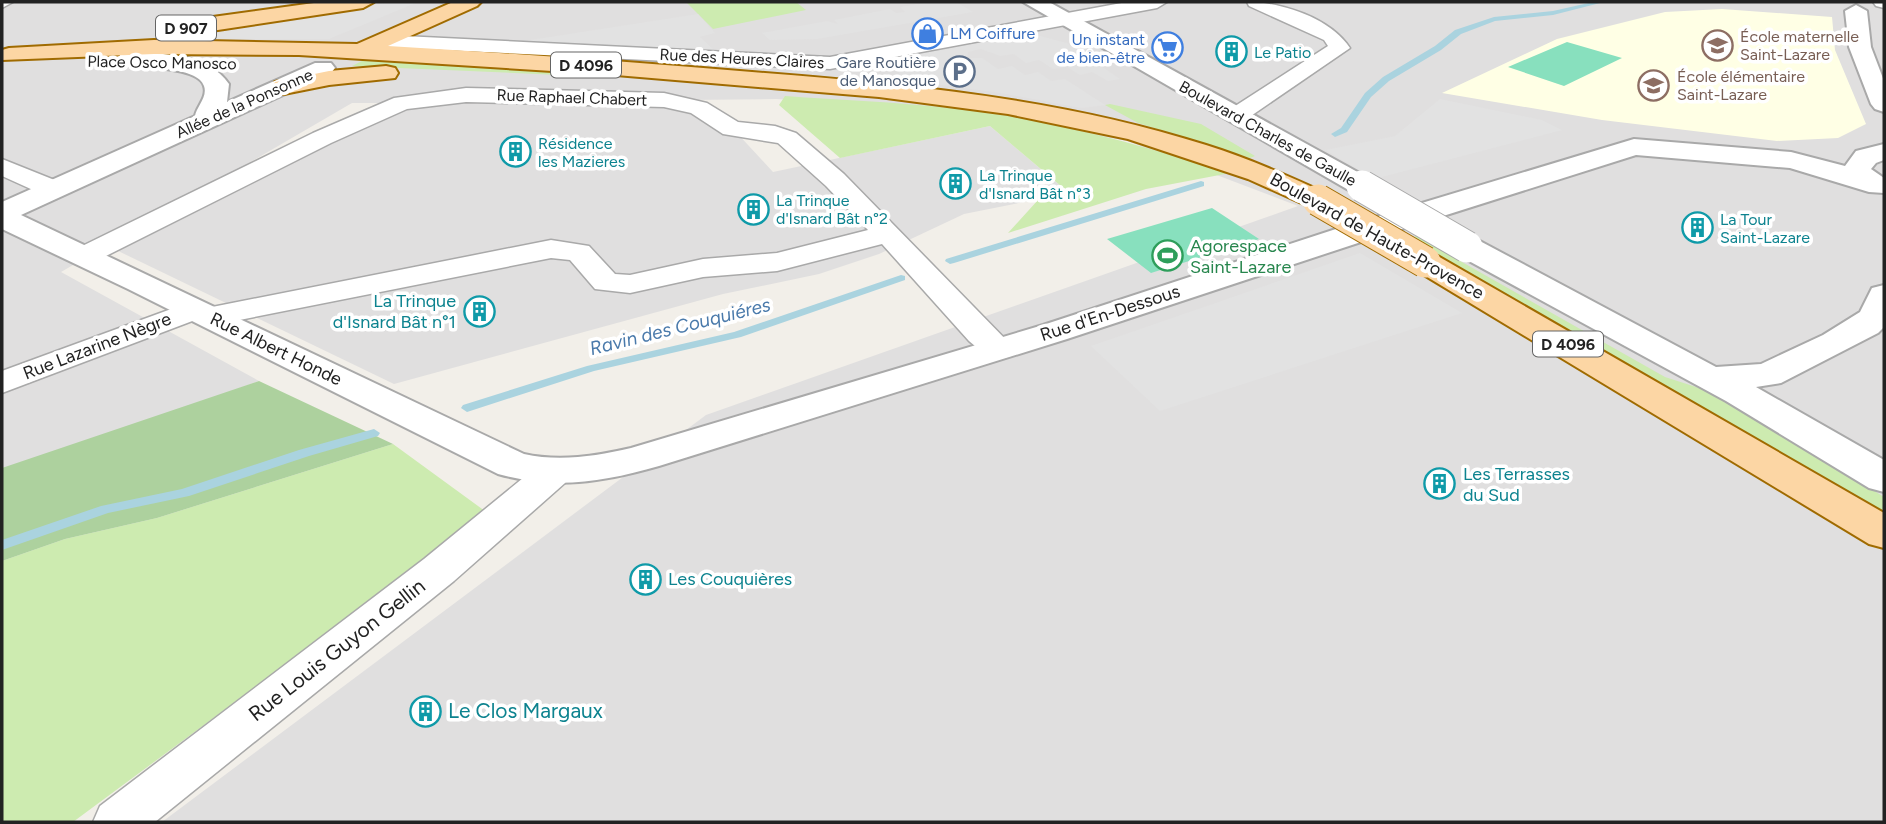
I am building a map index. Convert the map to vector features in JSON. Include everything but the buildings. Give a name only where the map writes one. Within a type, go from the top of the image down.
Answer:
[{"type":"main road","name":"D 907","points":[[4,59],[363,2]]},
{"type":"main road","name":"Place Osco Manosco","points":[[307,65],[439,8],[470,2]]},
{"type":"main road","name":"Place Osco Manosco","points":[[4,59],[129,59],[307,65],[383,41],[439,8]]},
{"type":"main road","name":"Boulevard de Haute-Provence","points":[[356,51],[816,84],[989,102],[1117,127],[1228,159],[1318,200],[1425,261],[1884,533]]},
{"type":"main road","points":[[4,59],[131,53],[307,65],[329,78],[386,73]]},
{"type":"main road","name":"Boulevard de Haute-Provence","points":[[307,65],[386,73],[582,81],[816,84]]},
{"type":"street","name":"Boulevard Charles de Gaulle","points":[[1034,2],[1501,266],[1553,307],[1678,372],[1730,379],[1797,427],[1884,478]]},
{"type":"street","name":"Rue des Heures Claires","points":[[383,41],[804,63],[843,62],[1157,2]]},
{"type":"street","points":[[1237,116],[1338,51],[1340,46],[1332,36],[1256,2]]},
{"type":"street","name":"Rue des Heures Claires","points":[[439,8],[442,29],[447,33],[499,45]]},
{"type":"street","points":[[1884,18],[1853,8],[1860,47],[1884,104]]},
{"type":"street","points":[[129,59],[186,66],[212,77],[217,83],[219,96],[207,114]]},
{"type":"street","name":"Allée de la Ponsonne","points":[[164,138],[307,65]]},
{"type":"street","name":"Allée de la Ponsonne","points":[[2,216],[307,65]]},
{"type":"street","name":"Rue Raphael Chabert","points":[[85,256],[373,114],[421,99],[466,95],[590,96],[670,101],[699,108],[732,129],[779,134],[835,180],[940,288],[980,334],[999,349]]},
{"type":"street","name":"Rue d'En-Dessous","points":[[552,474],[613,466],[645,457],[999,349],[1430,209],[1634,147],[1698,150],[1879,169]]},
{"type":"street","points":[[2,167],[53,190]]},
{"type":"street","name":"Rue Albert Honde","points":[[2,216],[512,465],[552,474]]},
{"type":"street","name":"Rue Lazarine Nègre","points":[[2,383],[201,313],[551,249],[579,252],[603,280],[630,284],[703,268],[777,262],[895,241]]},
{"type":"street","points":[[1730,379],[1768,375],[1847,337],[1876,316],[1884,296]]},
{"type":"street","name":"Rue Louis Guyon Gellin","points":[[118,822],[457,556],[552,474]]},
{"type":"shaded area","points":[[2,2],[1884,2],[1884,822],[162,822],[706,415],[1298,206],[1127,141],[950,108],[776,99],[685,100],[736,132],[773,172],[990,126],[1069,193],[964,214],[879,254],[819,274],[723,294],[394,384],[114,249],[390,103],[352,103],[61,272],[259,381],[2,477]]},
{"type":"shaded area","points":[[391,2],[418,2],[329,39],[139,39]]},
{"type":"shaded area","points":[[931,2],[956,2],[973,12],[817,39],[770,40],[762,33],[827,21],[838,24],[834,20],[890,9],[896,13],[905,12],[900,7]]},
{"type":"shaded area","name":"École élémentaire Saint-Lazare","points":[[1722,9],[1832,17],[1835,50],[1866,124],[1838,138],[1777,141],[1602,120],[1442,93],[1557,39],[1665,12]]},
{"type":"shaded area","points":[[698,14],[715,33],[700,37],[715,51],[524,41]]},
{"type":"shaded area","name":"Gare Routière de Manosque","points":[[1003,33],[1037,35],[1067,43],[1120,79],[1108,81],[1092,72],[1080,75],[1067,67],[1053,69],[1039,60],[1026,63],[1014,54],[1000,56],[981,49],[968,52],[967,58],[982,58],[998,69],[1012,66],[1025,75],[1038,72],[1051,81],[1065,79],[1105,105],[1081,108],[1001,93],[898,79],[900,65],[925,48]]},
{"type":"shaded area","points":[[1440,99],[1542,120],[1562,130],[1374,179],[1325,150],[1395,136]]},
{"type":"shaded area","points":[[1360,253],[1462,313],[1160,411],[1091,346]]},
{"type":"green space","points":[[686,2],[796,2],[806,10],[713,29]]},
{"type":"green space","points":[[1567,42],[1622,58],[1564,86],[1508,67]]},
{"type":"green space","points":[[370,57],[644,76],[605,77],[352,66]]},
{"type":"green space","points":[[785,96],[929,106],[1021,118],[1126,142],[1230,173],[1146,189],[1008,233],[1038,200],[1068,192],[990,126],[840,158],[779,105]]},
{"type":"green space","points":[[1105,105],[1201,124],[1255,156],[1250,158],[1138,123]]},
{"type":"green space","name":"Agorespace Saint-Lazare","points":[[1212,208],[1259,239],[1151,273],[1107,239]]},
{"type":"green space","points":[[1416,236],[1665,377],[1721,395],[1884,497],[1884,520],[1410,239]]},
{"type":"green space","points":[[259,381],[393,444],[157,518],[65,539],[2,561],[2,468]]},
{"type":"green space","points":[[393,444],[489,514],[73,822],[2,822],[2,561],[65,539],[157,518]]},
{"type":"waterway","name":"Ravin des Couquiéres","points":[[1335,134],[1344,130],[1368,95],[1386,79],[1438,48],[1458,32],[1494,19],[1553,13],[1601,2]]},
{"type":"waterway","name":"Ravin des Couquiéres","points":[[1785,2],[1790,2]]},
{"type":"waterway","name":"Ravin des Couquiéres","points":[[950,261],[1201,184]]},
{"type":"waterway","name":"Ravin des Couquiéres","points":[[467,408],[591,368],[737,335],[901,278]]},
{"type":"waterway","name":"Ravin des Couquiéres","points":[[2,545],[106,509],[184,493],[374,433]]},
{"type":"place","name":"LM Coiffure","points":[[927,33]]},
{"type":"place","name":"École maternelle Saint-Lazare","points":[[1717,45]]},
{"type":"place","name":"Un instant de bien-être","points":[[1168,48]]},
{"type":"place","name":"Le Patio","points":[[1231,52]]},
{"type":"place","name":"Gare Routière de Manosque","points":[[959,71]]},
{"type":"place","name":"École élémentaire Saint-Lazare","points":[[1654,85]]},
{"type":"place","name":"Résidence les Mazieres","points":[[515,152]]},
{"type":"place","name":"La Trinque d'Isnard Bât n°3","points":[[956,184]]},
{"type":"place","name":"La Trinque d'Isnard Bât n°2","points":[[753,209]]},
{"type":"place","name":"La Tour Saint-Lazare","points":[[1697,228]]},
{"type":"place","name":"Agorespace Saint-Lazare","points":[[1167,256]]},
{"type":"place","name":"La Trinque d'Isnard Bât n°1","points":[[479,311]]},
{"type":"place","name":"Les Terrasses du Sud","points":[[1440,484]]},
{"type":"place","name":"Les Couquières","points":[[645,579]]},
{"type":"place","name":"Le Clos Margaux","points":[[425,711]]}]
